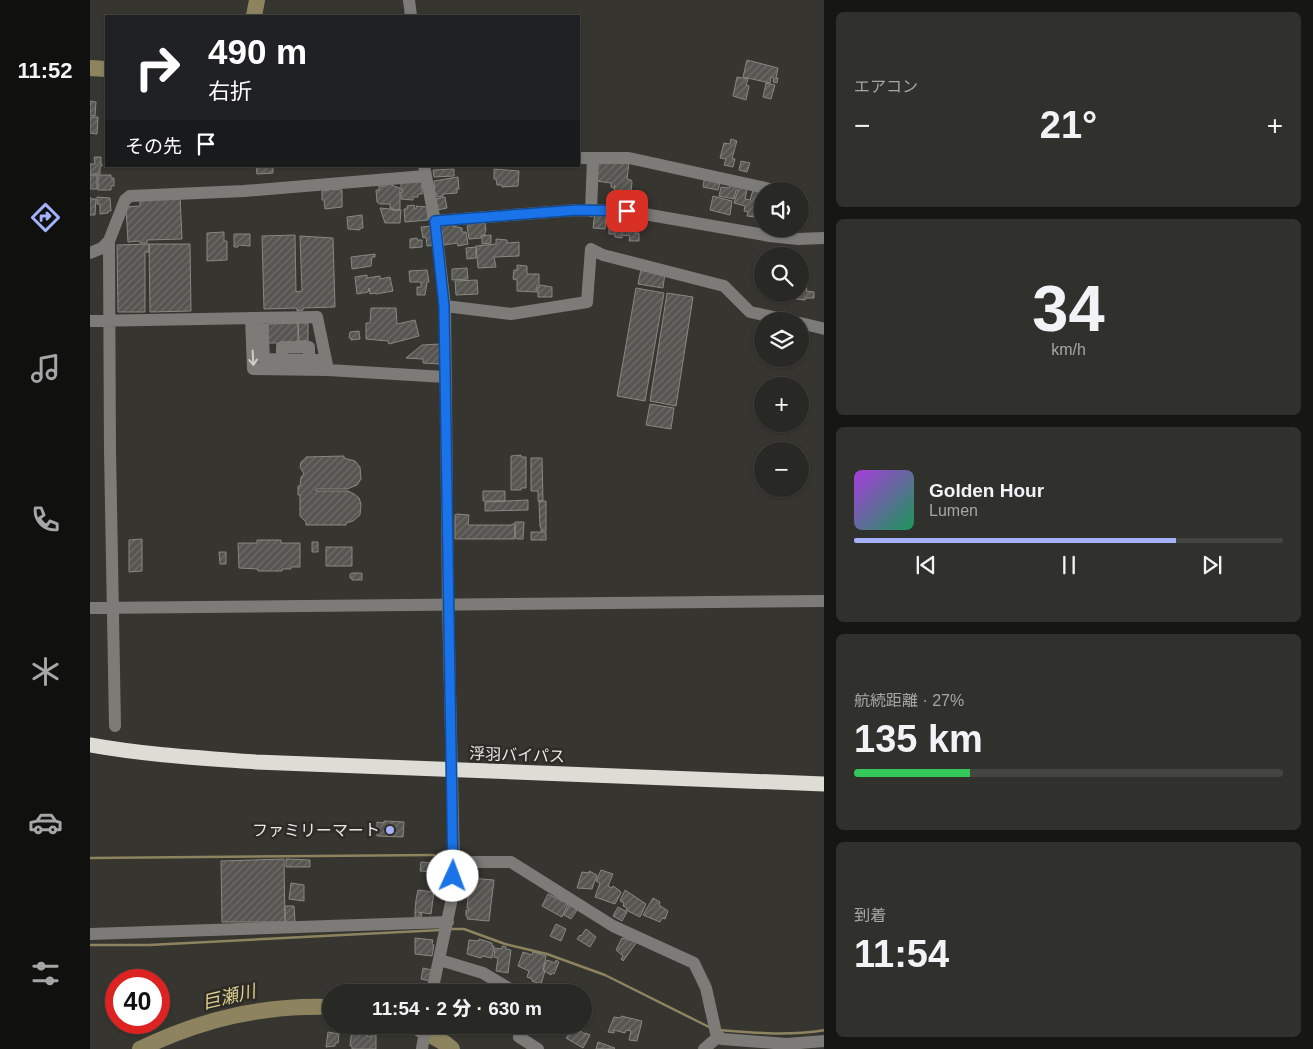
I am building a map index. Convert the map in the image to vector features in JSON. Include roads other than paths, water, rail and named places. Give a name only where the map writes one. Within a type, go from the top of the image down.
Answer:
[{"type":"highway","name":"浮羽バイパス","points":[[90,745],[172,756],[256,762],[824,784]]},
{"type":"street","points":[[409,0],[411,15]]},
{"type":"street","points":[[580,158],[629,158],[754,186]]},
{"type":"street","points":[[591,210],[593,159]]},
{"type":"street","points":[[115,726],[110,241],[125,200],[130,196],[244,191],[425,171],[435,221],[444,306],[454,862],[451,903],[435,984]]},
{"type":"street","points":[[435,221],[591,210],[627,211],[754,229]]},
{"type":"street","points":[[793,237],[798,239],[824,238]]},
{"type":"street","points":[[90,253],[102,248],[110,241]]},
{"type":"street","points":[[444,306],[511,314],[587,302],[591,249],[603,255],[724,286],[750,312],[754,313]]},
{"type":"street","points":[[256,318],[253,369],[310,359],[326,365]]},
{"type":"street","points":[[90,322],[317,318],[326,365]]},
{"type":"street","points":[[809,325],[824,328]]},
{"type":"street","points":[[282,364],[326,365],[445,377]]},
{"type":"street","points":[[90,608],[824,601]]},
{"type":"street","points":[[454,862],[511,862],[613,926],[694,963],[706,988],[712,1017],[718,1035],[722,1039],[787,1044],[824,1041]]},
{"type":"street","points":[[90,934],[447,928]]},
{"type":"street","points":[[440,960],[483,973],[502,984]]},
{"type":"street","points":[[422,1049],[424,1034]]},
{"type":"street","points":[[520,1034],[519,1037],[538,1049]]},
{"type":"street","points":[[704,1049],[718,1035]]},
{"type":"waterway","points":[[254,15],[257,0]]},
{"type":"waterway","points":[[90,68],[105,69]]},
{"type":"waterway","points":[[90,858],[434,855]]},
{"type":"waterway","points":[[449,929],[464,929],[505,944],[547,954],[605,975],[711,1028]]},
{"type":"waterway","points":[[90,945],[149,945],[441,930]]},
{"type":"waterway","name":"巨瀬川","points":[[140,1049],[163,1038],[233,1016],[281,1008],[322,1007]]},
{"type":"waterway","points":[[719,1030],[759,1033],[824,1030]]},
{"type":"waterway","name":"巨瀬川","points":[[429,1034],[452,1049]]},
{"type":"place","name":"ファミリーマート","points":[[390,830]]}]
